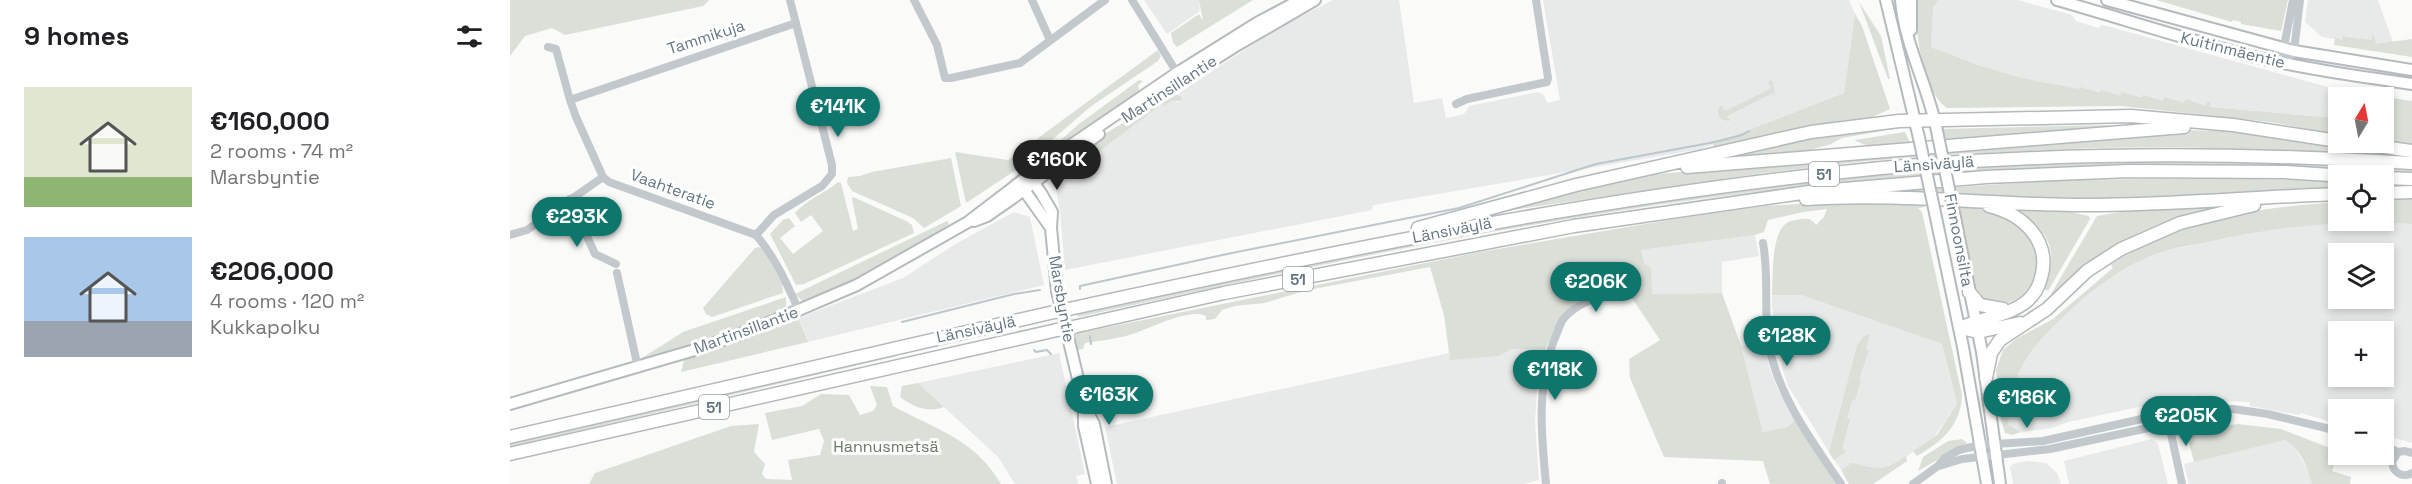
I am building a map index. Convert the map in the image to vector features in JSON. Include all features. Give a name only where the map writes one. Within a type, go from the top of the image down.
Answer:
[{"type":"highway","points":[[1287,262],[1318,250],[1449,222],[1551,191],[1811,132],[1935,119],[2131,116],[2233,125],[2328,139]]},
{"type":"highway","points":[[1635,173],[2126,130],[2233,125]]},
{"type":"highway","points":[[2394,149],[2412,152]]},
{"type":"highway","name":"Länsiväylä","points":[[510,437],[1054,312],[1287,262],[1472,226],[1687,190],[1892,167],[1986,160],[2129,155],[2275,156],[2412,163]]},
{"type":"highway","name":"Länsiväylä","points":[[510,454],[1224,293],[1574,226],[1691,208],[1836,189],[1986,177],[2129,171],[2284,172],[2328,175]]},
{"type":"highway","points":[[2394,178],[2412,179]]},
{"type":"highway","points":[[2394,193],[2412,192]]},
{"type":"highway","points":[[1691,208],[1809,199],[1893,197],[2073,205],[2130,205],[2328,195]]},
{"type":"highway","points":[[1986,378],[1995,345],[2047,309],[2087,271],[2138,240],[2194,219],[2290,197]]},
{"type":"highway","points":[[1968,201],[2012,214],[2024,222],[2040,243],[2044,256],[2040,280],[2030,299],[2017,309],[1976,326]]},
{"type":"highway","points":[[1969,292],[1973,299],[1985,308],[2017,309]]},
{"type":"highway","points":[[1960,328],[2031,319]]},
{"type":"main road","name":"Martinsillantie","points":[[510,404],[698,349],[799,311],[891,268],[968,222],[987,216],[1027,184],[1179,76],[1257,23],[1300,0]]},
{"type":"main road","name":"Martinsillantie","points":[[1179,76],[1315,0]]},
{"type":"main road","name":"Finnoonsilta","points":[[1886,0],[1919,138],[1960,328],[1987,484]]},
{"type":"main road","name":"Finnoonsilta","points":[[1901,0],[1908,42],[1935,119],[1986,378],[2000,484]]},
{"type":"main road","points":[[1908,42],[1912,27],[1911,0]]},
{"type":"main road","name":"Kuitinmäentie","points":[[2057,0],[2154,30],[2284,63],[2412,84]]},
{"type":"main road","name":"Kuitinmäentie","points":[[2107,0],[2294,51],[2412,70]]},
{"type":"main road","name":"Marsbyntie","points":[[1027,184],[1051,228],[1058,291],[1084,404],[1084,426],[1096,484]]},
{"type":"main road","name":"Marsbyntie","points":[[1084,404],[1094,424],[1106,484]]},
{"type":"street","points":[[790,0],[832,165],[832,174],[822,186],[774,215],[756,235],[776,264],[799,311]]},
{"type":"street","points":[[914,0],[937,45],[945,78],[1020,63],[1105,0]]},
{"type":"street","points":[[1032,0],[1050,40]]},
{"type":"street","points":[[1132,0],[1179,76]]},
{"type":"street","points":[[1456,104],[1467,99],[1547,82],[1536,0]]},
{"type":"street","points":[[2284,63],[2282,48],[2293,0]]},
{"type":"street","points":[[2284,63],[2294,51],[2300,0]]},
{"type":"street","name":"Tammikuja","points":[[570,100],[796,23]]},
{"type":"street","points":[[510,235],[527,230],[603,177],[576,117],[556,49],[548,48]]},
{"type":"street","name":"Vaahteratie","points":[[603,177],[609,182],[756,235]]},
{"type":"street","points":[[570,199],[595,255],[616,268],[638,368]]},
{"type":"street","points":[[1763,243],[1766,258],[1765,307],[1774,370],[1788,399],[1841,484]]},
{"type":"street","points":[[1546,484],[1541,431],[1545,371],[1550,351],[1564,317],[1598,296],[1619,290]]},
{"type":"street","points":[[1938,466],[1962,459],[1982,457],[1996,450],[2167,413],[2203,409],[2212,411],[2233,409],[2268,414],[2328,429]]},
{"type":"street","points":[[1913,484],[1945,458],[1959,450],[1980,445],[1996,450],[2050,449],[2204,416],[2212,411]]},
{"type":"street","points":[[2167,413],[2182,484]]},
{"type":"street","points":[[2394,450],[2412,453]]},
{"type":"street","points":[[2394,459],[2398,452]]},
{"type":"street","points":[[2393,465],[2396,472],[2395,483]]},
{"type":"street","points":[[2396,472],[2407,478]]},
{"type":"shaded area","points":[[1144,0],[1199,0],[1200,11],[1167,34]]},
{"type":"shaded area","points":[[1333,0],[1399,0],[1414,103],[1442,98],[1446,118],[1464,114],[1469,106],[1538,92],[1544,95],[1547,103],[1560,100],[1543,0],[1849,0],[1855,14],[1844,93],[1701,149],[1373,205],[1372,210],[1065,270],[1060,212],[1055,185],[1057,181],[1162,104],[1172,101],[1180,102],[1181,96],[1178,94],[1221,65],[1278,28]]},
{"type":"shaded area","points":[[1938,0],[2018,0],[2072,15],[2076,21],[2098,28],[2101,25],[2107,26],[2328,87],[2328,117],[2100,94],[2022,78],[1981,66],[1931,47],[1933,8]]},
{"type":"shaded area","points":[[2308,0],[2378,0],[2395,48],[2322,37],[2305,22]]},
{"type":"shaded area","points":[[1014,212],[1030,217],[1044,285],[808,342],[798,318],[903,278],[957,243]]},
{"type":"shaded area","points":[[2328,223],[2328,231],[2394,231],[2394,223],[2412,224],[2412,443],[2394,438],[2394,399],[2328,399],[2328,421],[2301,413],[2299,415],[2250,406],[2250,402],[2200,400],[2195,395],[2068,422],[2052,428],[2021,432],[2007,426],[2008,404],[2015,379],[2030,353],[2048,330],[2111,277],[2145,258],[2164,251],[2262,231]]},
{"type":"shaded area","points":[[1755,235],[1759,256],[1722,262],[1722,293],[1651,294],[1651,268],[1644,263],[1641,250]]},
{"type":"shaded area","points":[[1772,295],[1801,295],[1942,344],[1957,403],[1935,436],[1869,484],[1852,484],[1834,460],[1788,386],[1783,371]]},
{"type":"shaded area","points":[[1765,340],[1769,366],[1778,390],[1795,420],[1787,427],[1763,432],[1741,346]]},
{"type":"shaded area","points":[[1512,349],[1545,350],[1538,376],[1535,422],[1539,480],[1523,484],[1117,484],[1105,427],[1449,353],[1450,359],[1499,356]]},
{"type":"shaded area","points":[[1059,353],[1085,474],[1076,476],[1078,484],[1015,484],[998,457],[918,383]]},
{"type":"shaded area","points":[[2152,439],[2158,444],[2168,484],[2069,484],[2064,461]]},
{"type":"shaded area","points":[[2285,440],[2292,443],[2309,472],[2312,484],[2189,484],[2184,464]]},
{"type":"shaded area","points":[[2027,461],[2046,463],[2057,473],[2061,484],[2013,484],[2010,467],[2013,464]]},
{"type":"green space","points":[[510,0],[709,0],[703,6],[565,35],[552,28],[525,36],[510,56]]},
{"type":"green space","points":[[1199,0],[1253,0],[1177,47],[1173,43],[1171,33],[1199,14],[1203,21]]},
{"type":"green space","points":[[1916,0],[1938,0],[1933,8],[1931,47],[1981,66],[2022,78],[2079,89],[2080,87],[2100,93],[2101,90],[2120,96],[2122,92],[2163,101],[2164,97],[2184,103],[2186,99],[2205,106],[2207,102],[2210,102],[2210,107],[2328,117],[2328,133],[2271,122],[2120,106],[1947,108],[1931,88],[1921,58]]},
{"type":"green space","points":[[2156,0],[2288,0],[2281,31],[2241,24],[2233,20],[2232,22]]},
{"type":"green space","points":[[1859,2],[1881,36],[1890,79],[1888,79]]},
{"type":"green space","points":[[1855,14],[1862,26],[1890,109],[1870,118],[1802,129],[1714,149],[1713,144],[1844,93]]},
{"type":"green space","points":[[2373,33],[2376,44],[2412,39],[2412,57],[2334,45],[2335,38],[2342,40],[2344,34],[2345,37],[2372,40]]},
{"type":"green space","points":[[1158,50],[1161,56],[1158,61],[1090,107],[1022,166],[966,203],[955,152],[1008,160]]},
{"type":"green space","points":[[1139,80],[1143,81],[1138,85],[1139,91],[1127,104],[1008,187],[1010,180],[1039,159],[1079,124]]},
{"type":"green space","points":[[1772,80],[1776,98],[1773,93],[1727,116],[1730,121],[1719,117],[1718,109],[1721,105],[1725,111],[1768,90],[1771,88],[1768,82]]},
{"type":"green space","points":[[1171,93],[1181,96],[1182,101],[1172,101],[1164,106],[1162,104],[1097,153],[1086,151],[1097,139]]},
{"type":"green space","points":[[2394,98],[2412,101],[2412,146],[2394,143]]},
{"type":"green space","points":[[2110,125],[2103,128],[1945,142],[1942,129]]},
{"type":"green space","points":[[1890,127],[1882,131],[1842,138],[1831,144],[1800,153],[1721,158],[1805,138]]},
{"type":"green space","points":[[2175,130],[2230,131],[2328,143],[2328,152],[2176,147],[2092,148],[1867,161],[1764,173],[1499,212],[1619,179]]},
{"type":"green space","points":[[1905,132],[1911,145],[1874,146],[1855,140]]},
{"type":"green space","points":[[951,158],[961,206],[924,228],[913,218],[852,191],[847,183],[848,177]]},
{"type":"green space","points":[[2112,161],[2230,161],[2334,165],[2328,165],[2328,168],[2196,165],[1981,171],[1909,176],[1741,194],[1551,222],[1266,276],[1078,317],[1077,312],[1417,243],[1674,198],[1804,181],[1980,167]]},
{"type":"green space","points":[[2394,167],[2412,168],[2412,173],[2394,172]]},
{"type":"green space","points":[[2217,178],[2328,181],[2328,191],[2097,203],[1881,192],[2066,180]]},
{"type":"green space","points":[[838,182],[841,183],[853,231],[858,229],[853,197],[906,221],[912,225],[914,233],[804,284],[796,285],[770,234],[783,220],[789,218],[795,226],[780,238],[793,254],[823,231],[811,215],[801,222],[795,213]]},
{"type":"green space","points":[[2412,197],[2412,224],[2394,223],[2394,198]]},
{"type":"green space","points":[[1923,201],[1924,207],[1918,208],[1922,212],[1962,395],[1961,406],[1954,424],[1934,445],[1917,456],[1913,451],[1937,435],[1957,403],[1942,344],[1801,295],[1772,295],[1775,245],[1782,228],[1790,221],[1804,219],[1810,219],[1816,225],[1824,217],[1827,209],[1768,220],[1764,232],[1755,235],[1641,250],[1644,263],[1651,268],[1652,294],[1722,293],[1741,346],[1763,432],[1787,427],[1795,420],[1836,484],[1770,484],[1763,461],[1664,457],[1630,378],[1629,359],[1660,340],[1630,295],[1596,295],[1563,313],[1545,350],[1512,349],[1499,356],[1450,360],[1444,315],[1430,267],[1308,290],[1264,303],[1235,306],[1222,310],[1215,319],[1206,320],[1206,316],[1198,314],[1178,317],[1126,336],[1085,343],[1083,349],[1078,350],[1074,334],[1480,252],[1675,219],[1765,206],[1828,202]]},
{"type":"green space","points":[[2328,203],[2328,225],[2258,232],[2168,250],[2123,270],[2090,293],[2049,330],[2022,366],[2012,394],[2008,425],[2021,432],[2012,435],[2005,433],[2000,416],[1996,370],[2003,350],[2016,339],[2053,319],[2113,268],[2111,265],[2136,249],[2191,226],[2249,212]]},
{"type":"green space","points":[[1959,204],[1992,212],[2009,219],[2023,229],[2030,238],[2037,260],[2036,271],[2027,290],[2018,298],[2004,304],[1984,302],[1972,281]]},
{"type":"green space","points":[[2002,206],[2056,209],[2089,216],[2090,219],[2048,291],[2044,289],[2051,259],[2046,237],[2029,220]]},
{"type":"green space","points":[[2226,206],[2162,225],[2116,245],[2095,259],[2053,296],[2051,294],[2097,216],[2132,210]]},
{"type":"green space","points":[[947,221],[949,224],[917,247],[845,285],[809,302],[803,302],[795,294]]},
{"type":"green space","points":[[755,248],[763,249],[782,283],[783,293],[712,317],[706,314],[703,308]]},
{"type":"green space","points":[[786,297],[786,310],[783,312],[704,342],[642,358],[683,332]]},
{"type":"green space","points":[[798,318],[808,342],[681,372],[684,360]]},
{"type":"green space","points":[[1870,334],[1866,349],[1869,350],[1859,379],[1861,380],[1847,418],[1850,419],[1842,449],[1847,451],[1834,460],[1829,452],[1857,346],[1864,336]]},
{"type":"green space","points":[[896,353],[897,356],[510,447],[510,442]]},
{"type":"green space","points":[[918,383],[944,407],[921,408],[900,397],[902,386]]},
{"type":"green space","name":"Hannusmetsä","points":[[870,386],[887,387],[893,406],[939,429],[966,446],[991,469],[1001,484],[589,484],[595,473],[731,426],[759,424],[754,452],[765,464],[762,474],[766,479],[792,480],[788,460],[820,455],[824,441],[819,429],[772,440],[765,413],[802,406],[821,394],[849,395],[860,415],[873,411],[877,405]]},
{"type":"green space","points":[[2238,424],[2281,429],[2328,447],[2328,465],[2334,465],[2332,471],[2351,477],[2350,484],[2312,484],[2303,459],[2285,440],[2194,462],[2188,439],[2192,431]]},
{"type":"green space","points":[[1962,439],[1967,443],[1918,471],[1923,457],[1948,441]]},
{"type":"green space","points":[[1906,456],[1907,461],[1873,484],[1849,484],[1841,470],[1852,463],[1875,468],[1886,467]]},
{"type":"waterway","points":[[1080,289],[1080,286],[1227,254],[1459,208],[1596,164],[1715,142],[1749,131]]},
{"type":"waterway","points":[[902,322],[1014,294],[1040,290]]},
{"type":"waterway","points":[[1090,336],[1091,344]]},
{"type":"waterway","points":[[1034,350],[1036,352],[1047,350],[1051,354]]}]
